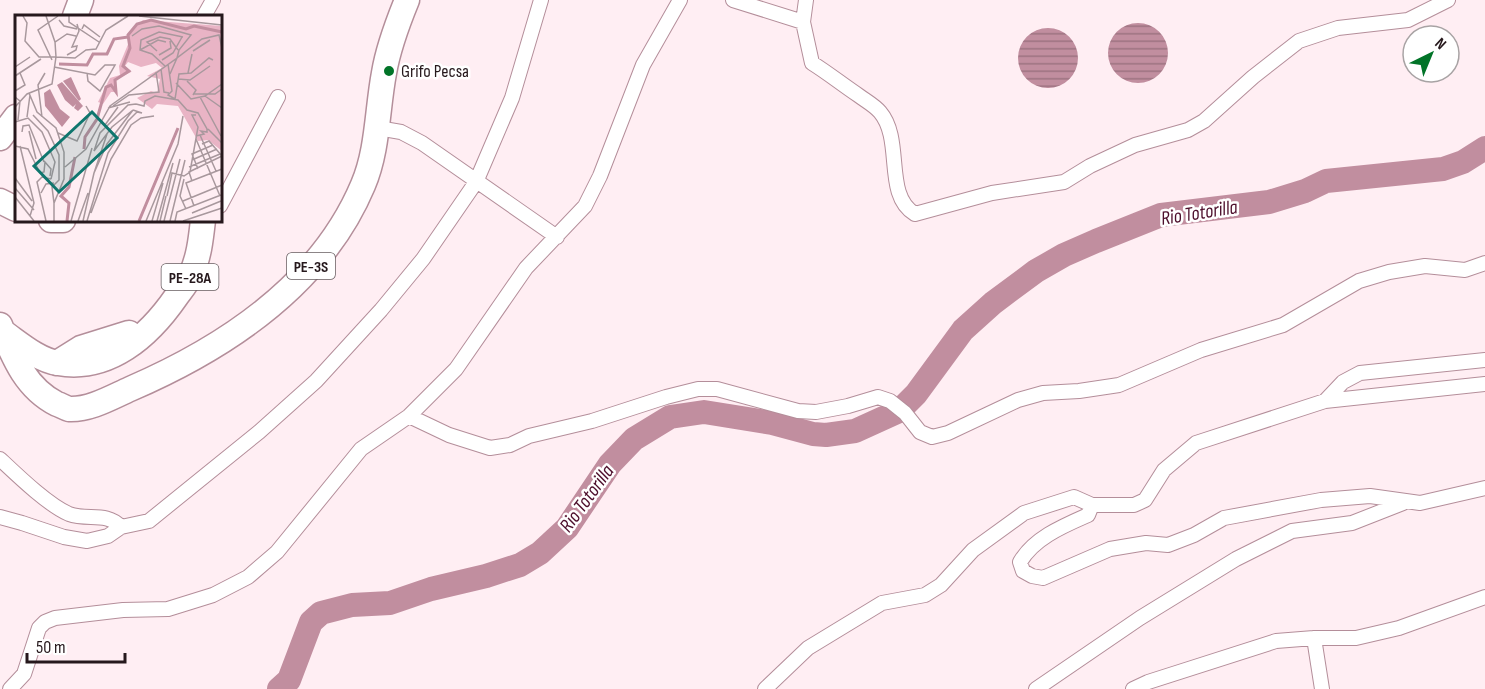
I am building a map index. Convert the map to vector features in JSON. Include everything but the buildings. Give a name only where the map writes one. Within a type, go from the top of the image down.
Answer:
[{"type":"highway","name":"PE-3S","points":[[68,409],[95,404],[152,380],[229,338],[259,317],[305,274],[340,227],[363,184],[378,128],[384,72],[407,0]]},
{"type":"highway","points":[[0,138],[15,118]]},
{"type":"highway","points":[[0,201],[15,208]]},
{"type":"highway","name":"PE-28A","points":[[57,363],[89,365],[124,351],[139,340],[165,313],[191,274],[202,231]]},
{"type":"highway","points":[[1,328],[20,371],[49,400],[68,409]]},
{"type":"highway","points":[[1,328],[32,352],[57,363],[59,387],[68,409]]},
{"type":"street","points":[[205,15],[213,0]]},
{"type":"street","points":[[0,517],[64,537],[87,541],[108,536],[121,527],[149,521],[259,432],[316,381],[423,260],[476,182],[512,98],[541,0]]},
{"type":"street","points":[[9,689],[24,674],[39,628],[45,622],[55,618],[123,610],[168,609],[213,595],[248,577],[277,552],[361,449],[409,416],[456,369],[526,268],[585,206],[600,176],[643,65],[680,0]]},
{"type":"street","points":[[733,0],[803,22]]},
{"type":"street","points":[[806,0],[803,22],[812,63],[881,112],[892,144],[900,200],[906,209],[915,214],[992,193],[1064,182],[1090,166],[1135,145],[1188,130],[1204,122],[1253,77],[1299,41],[1338,28],[1408,20],[1448,0]]},
{"type":"street","points":[[222,202],[278,97]]},
{"type":"street","points":[[378,128],[401,132],[422,143],[557,237]]},
{"type":"street","points":[[409,416],[449,435],[490,448],[510,445],[528,436],[592,421],[666,397],[698,389],[717,389],[798,411],[816,412],[879,397],[890,401],[905,413],[920,432],[932,437],[948,433],[1018,400],[1044,393],[1119,385],[1201,350],[1283,325],[1359,281],[1389,272],[1425,266],[1465,270],[1485,263]]},
{"type":"street","points":[[1325,401],[1343,382],[1360,373],[1485,360]]},
{"type":"street","points":[[765,689],[808,648],[882,603],[925,595],[941,585],[973,550],[1024,513],[1074,497],[1092,505],[1134,505],[1145,500],[1164,470],[1196,443],[1325,401],[1485,384]]},
{"type":"street","points":[[0,459],[63,510],[81,516],[104,516],[121,527]]},
{"type":"street","points":[[1092,505],[1088,515],[1057,528],[1025,554],[1020,562],[1023,572],[1042,578],[1110,549],[1146,543],[1168,545],[1194,535],[1224,518],[1321,500],[1370,496],[1420,503],[1485,488]]},
{"type":"street","points":[[1036,689],[1140,618],[1236,559],[1273,540],[1292,531],[1352,523],[1405,502]]},
{"type":"street","points":[[1133,689],[1148,682],[1276,641],[1356,638],[1399,628],[1485,597]]},
{"type":"street","points":[[1314,638],[1322,689]]},
{"type":"shaded area","points":[[1132,23],[1144,23],[1155,28],[1163,36],[1168,53],[1166,65],[1155,78],[1144,83],[1132,83],[1121,78],[1113,70],[1108,59],[1108,47],[1113,36],[1121,28]]},
{"type":"shaded area","points":[[1042,28],[1054,28],[1065,33],[1073,41],[1078,58],[1076,70],[1065,83],[1054,88],[1042,88],[1031,83],[1023,75],[1018,64],[1018,52],[1023,41],[1031,33]]},
{"type":"waterway","name":"Rio Totorilla","points":[[902,408],[916,394],[963,330],[993,303],[1036,271],[1064,255],[1161,215],[1269,202],[1305,191],[1326,181],[1443,169],[1463,162],[1485,148]]},
{"type":"waterway","name":"Rio Totorilla","points":[[279,689],[289,680],[311,622],[321,613],[352,605],[390,603],[431,589],[520,565],[540,553],[567,528],[610,464],[634,439],[670,417],[704,412],[826,435],[855,431],[899,411]]},
{"type":"place","name":"Grifo Pecsa","points":[[389,71]]}]
